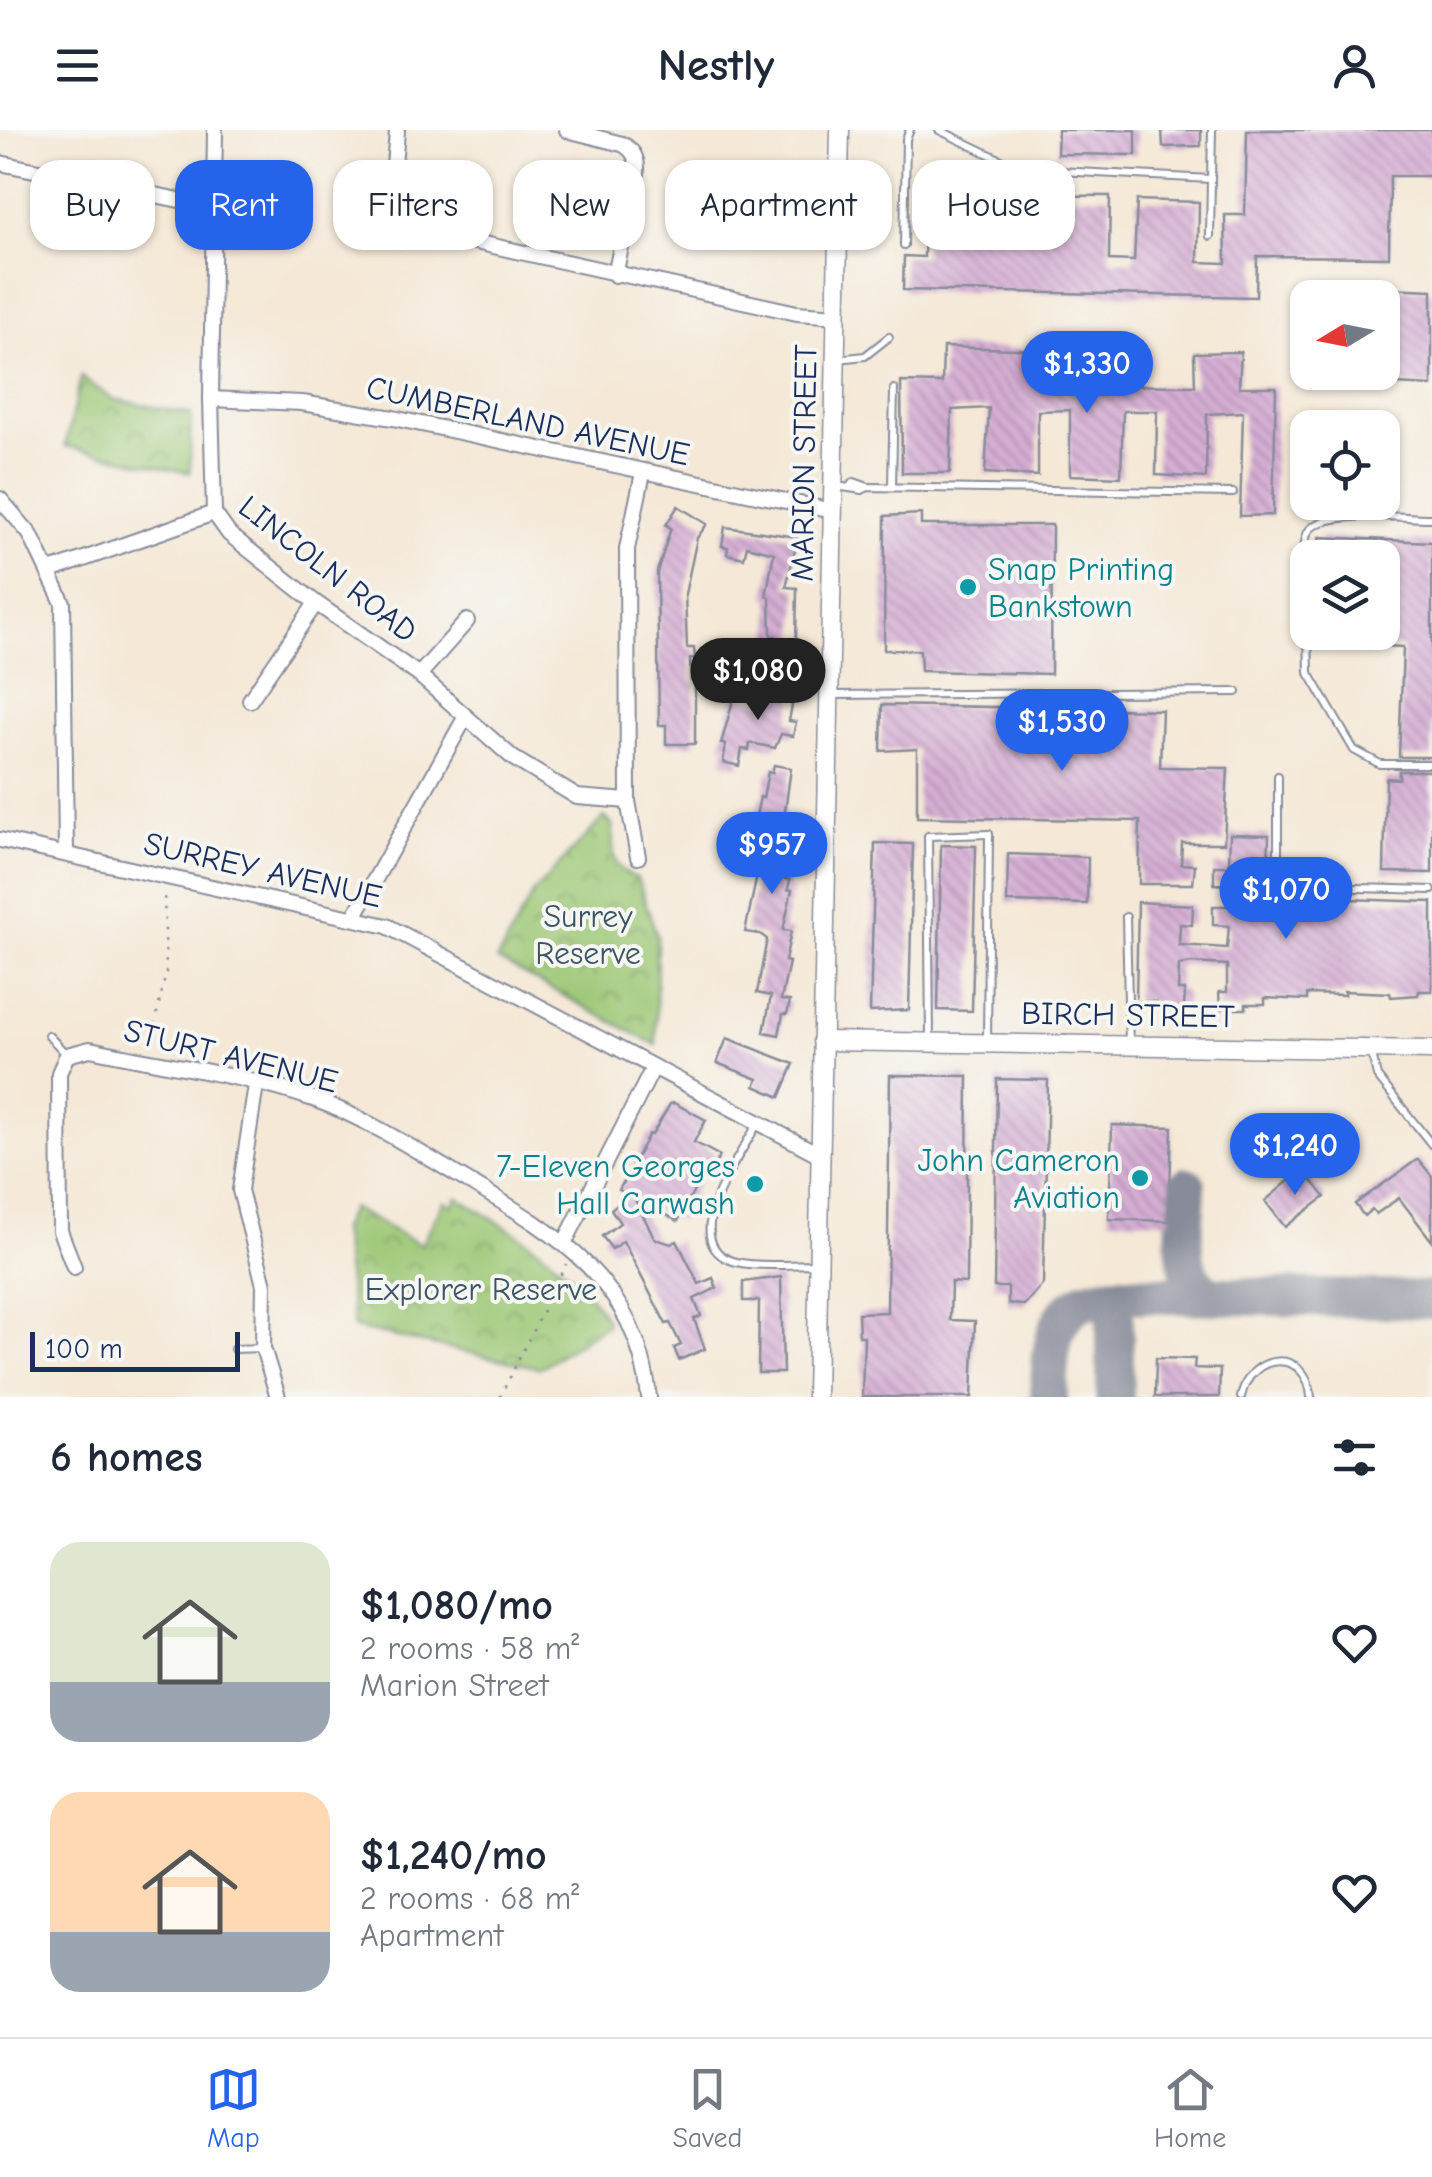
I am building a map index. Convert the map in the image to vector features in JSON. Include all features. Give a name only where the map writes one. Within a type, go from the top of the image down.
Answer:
[{"type":"main road","name":"MARION STREET","points":[[816,1397],[833,511],[842,486],[836,359],[840,130]]},
{"type":"main road","name":"BIRCH STREET","points":[[822,1041],[1432,1050]]},
{"type":"street","name":"LINCOLN ROAD","points":[[215,130],[215,160]]},
{"type":"street","points":[[397,130],[396,228],[797,313],[837,316]]},
{"type":"street","points":[[567,130],[639,147],[638,172],[615,274]]},
{"type":"street","points":[[0,162],[175,199]]},
{"type":"street","name":"LINCOLN ROAD","points":[[213,250],[214,513],[229,534],[419,675],[513,758],[577,797],[628,801]]},
{"type":"street","name":"CUMBERLAND AVENUE","points":[[211,399],[302,403],[375,415],[833,511]]},
{"type":"street","points":[[638,856],[628,801],[627,549],[643,473]]},
{"type":"street","points":[[0,499],[30,534],[63,603],[66,852]]},
{"type":"street","points":[[50,571],[214,513]]},
{"type":"street","points":[[250,700],[316,602]]},
{"type":"street","points":[[419,675],[466,622]]},
{"type":"street","points":[[354,917],[465,718]]},
{"type":"street","name":"SURREY AVENUE","points":[[0,840],[354,917],[403,934],[820,1155]]},
{"type":"street","name":"STURT AVENUE","points":[[68,1054],[90,1049],[256,1085],[313,1099],[381,1129],[570,1246],[620,1307],[640,1352],[649,1397]]},
{"type":"street","points":[[68,1054],[59,1073],[59,1218],[62,1242],[74,1267]]},
{"type":"street","points":[[570,1246],[653,1068]]},
{"type":"street","points":[[256,1085],[240,1190],[264,1285],[262,1348],[278,1397]]},
{"type":"lane","points":[[904,245],[906,140],[910,130]]},
{"type":"lane","points":[[939,130],[1020,169],[1211,179]]},
{"type":"lane","points":[[1210,236],[1212,130]]},
{"type":"lane","points":[[836,359],[865,356],[889,337]]},
{"type":"lane","points":[[892,487],[894,389]]},
{"type":"lane","points":[[842,486],[862,490],[868,486],[1232,493]]},
{"type":"lane","points":[[1307,540],[1308,532],[1317,523],[1341,517],[1432,518]]},
{"type":"lane","points":[[1309,650],[1310,673],[1354,750],[1380,764],[1432,764]]},
{"type":"lane","points":[[829,695],[1237,692]]},
{"type":"lane","points":[[1278,776],[1278,878],[1284,886],[1432,890]]},
{"type":"lane","points":[[930,1042],[928,836],[989,834],[988,1044]]},
{"type":"lane","points":[[1126,917],[1128,1046]]},
{"type":"lane","points":[[48,1035],[68,1054]]},
{"type":"lane","points":[[1372,1049],[1377,1076],[1432,1145]]},
{"type":"lane","points":[[758,1124],[709,1216],[709,1235],[722,1255],[736,1262],[818,1264]]},
{"type":"lane","points":[[234,1349],[262,1348]]},
{"type":"lane","points":[[1241,1397],[1248,1376],[1255,1369],[1278,1362],[1301,1371],[1310,1384],[1311,1397]]},
{"type":"path","points":[[146,1061],[166,973],[164,877]]},
{"type":"path","points":[[500,1397],[570,1246]]},
{"type":"green space","points":[[81,377],[113,399],[191,414],[190,473],[65,446]]},
{"type":"green space","name":"Surrey Reserve","points":[[604,817],[613,825],[617,864],[637,878],[657,936],[656,1045],[497,960],[534,892]]},
{"type":"green space","name":"Explorer Reserve","points":[[457,1197],[561,1266],[608,1323],[540,1368],[354,1328],[341,1229],[351,1208],[421,1245],[444,1201],[452,1206]]},
{"type":"building","points":[[1058,130],[1136,130],[1136,155],[1057,154]]},
{"type":"building","points":[[1162,130],[1201,130],[1201,146],[1163,147]]},
{"type":"building","points":[[1247,130],[1432,130],[1432,176],[1390,176],[1389,257],[1257,256],[1256,297],[903,290],[904,256],[924,257],[924,250],[1075,250],[1075,196],[1110,196],[1109,260],[1134,261],[1137,200],[1199,202],[1198,262],[1226,263],[1225,215],[1245,215]]},
{"type":"building","points":[[1400,289],[1432,290],[1432,386],[1400,384]]},
{"type":"building","points":[[943,347],[1090,351],[1090,385],[1195,386],[1194,353],[1241,352],[1239,387],[1276,387],[1273,515],[1240,516],[1243,412],[1207,414],[1206,478],[1156,475],[1157,411],[1123,411],[1121,477],[1070,475],[1070,410],[1038,411],[1038,476],[985,473],[989,408],[952,410],[950,473],[902,473],[901,382],[942,383]]},
{"type":"building","points":[[678,506],[707,524],[697,538],[685,594],[687,648],[694,648],[695,658],[690,659],[691,681],[695,681],[695,744],[666,744],[666,725],[659,725],[657,572],[671,528],[666,525]]},
{"type":"building","name":"Snap Printing Bankstown","points":[[921,514],[921,525],[1052,525],[1051,674],[921,671],[920,650],[884,650],[885,516]]},
{"type":"building","points":[[725,527],[798,537],[786,587],[797,588],[796,644],[794,654],[786,651],[780,669],[769,667],[776,636],[771,636],[770,597],[766,596],[774,553],[747,546],[744,558],[727,554],[728,547],[722,546]]},
{"type":"building","points":[[1320,537],[1387,540],[1320,540]]},
{"type":"building","points":[[1400,541],[1432,542],[1432,757],[1399,757],[1403,647]]},
{"type":"building","points":[[769,685],[795,690],[789,721],[796,722],[793,736],[781,734],[775,748],[750,743],[749,750],[742,749],[739,766],[723,762],[726,744],[721,744],[734,697],[765,703]]},
{"type":"building","points":[[882,705],[1162,710],[1160,767],[1228,768],[1224,843],[1182,843],[1181,864],[1195,865],[1193,884],[1139,884],[1140,821],[917,817],[917,749],[881,751]]},
{"type":"building","points":[[774,765],[791,768],[779,854],[789,856],[785,879],[790,880],[788,889],[792,890],[783,930],[791,931],[781,1000],[790,1001],[779,1035],[764,1032],[771,996],[757,993],[767,939],[745,932],[766,833],[753,830],[768,772],[772,773]]},
{"type":"building","points":[[1399,771],[1432,771],[1432,873],[1384,872],[1386,778],[1399,779]]},
{"type":"building","points":[[1230,834],[1269,835],[1267,905],[1347,904],[1347,899],[1432,902],[1432,991],[1391,997],[1390,993],[1344,991],[1344,995],[1307,994],[1307,1000],[1265,998],[1265,1004],[1246,1004],[1246,1009],[1220,1009],[1219,992],[1227,992],[1227,965],[1192,963],[1179,965],[1178,990],[1185,990],[1184,1008],[1157,1008],[1157,1002],[1136,1001],[1138,902],[1193,905],[1192,925],[1180,924],[1179,945],[1227,948],[1229,926],[1213,925],[1213,906],[1228,906],[1229,885],[1214,884],[1214,866],[1229,866]]},
{"type":"building","points":[[875,843],[913,844],[909,1010],[870,1012]]},
{"type":"building","points":[[941,845],[976,846],[972,1011],[938,1010]]},
{"type":"building","points":[[1008,854],[1088,857],[1087,904],[1007,902]]},
{"type":"building","points":[[727,1038],[794,1064],[780,1097],[755,1086],[758,1079],[717,1063]]},
{"type":"building","points":[[890,1075],[968,1076],[966,1283],[951,1282],[950,1320],[975,1321],[972,1397],[862,1397],[864,1336],[859,1336],[858,1313],[887,1312]]},
{"type":"building","points":[[997,1079],[1048,1080],[1043,1284],[1024,1305],[1008,1304],[1008,1287],[994,1287]]},
{"type":"building","points":[[674,1103],[706,1120],[694,1142],[720,1156],[713,1167],[708,1164],[678,1221],[634,1198],[655,1239],[671,1244],[677,1241],[699,1284],[713,1278],[717,1288],[694,1299],[701,1316],[694,1319],[705,1349],[679,1360],[674,1348],[681,1345],[623,1241],[612,1249],[602,1236],[620,1223],[611,1209],[629,1195],[619,1190],[649,1134]]},
{"type":"building","name":"John Cameron Aviation","points":[[1112,1125],[1172,1127],[1169,1221],[1109,1219]]},
{"type":"building","points":[[1418,1159],[1432,1176],[1432,1241],[1399,1198],[1376,1214],[1372,1209],[1364,1216],[1355,1204]]},
{"type":"building","points":[[1303,1169],[1325,1197],[1285,1227],[1265,1201]]},
{"type":"building","points":[[781,1277],[783,1373],[758,1373],[759,1301],[743,1301],[743,1282]]},
{"type":"building","points":[[1156,1358],[1195,1359],[1194,1368],[1220,1369],[1219,1397],[1155,1397]]},
{"type":"taxiway","points":[[1187,1186],[1187,1264],[1201,1289],[1214,1296]]},
{"type":"taxiway","points":[[1049,1397],[1053,1341],[1058,1326],[1067,1313],[1096,1297],[1118,1294],[1432,1300]]},
{"type":"taxiway","points":[[1086,1299],[1105,1300],[1115,1312],[1115,1397]]},
{"type":"place","name":"Snap Printing Bankstown","points":[[968,587]]},
{"type":"place","name":"John Cameron Aviation","points":[[1140,1178]]},
{"type":"place","name":"7-Eleven Georges Hall Carwash","points":[[755,1184]]}]
